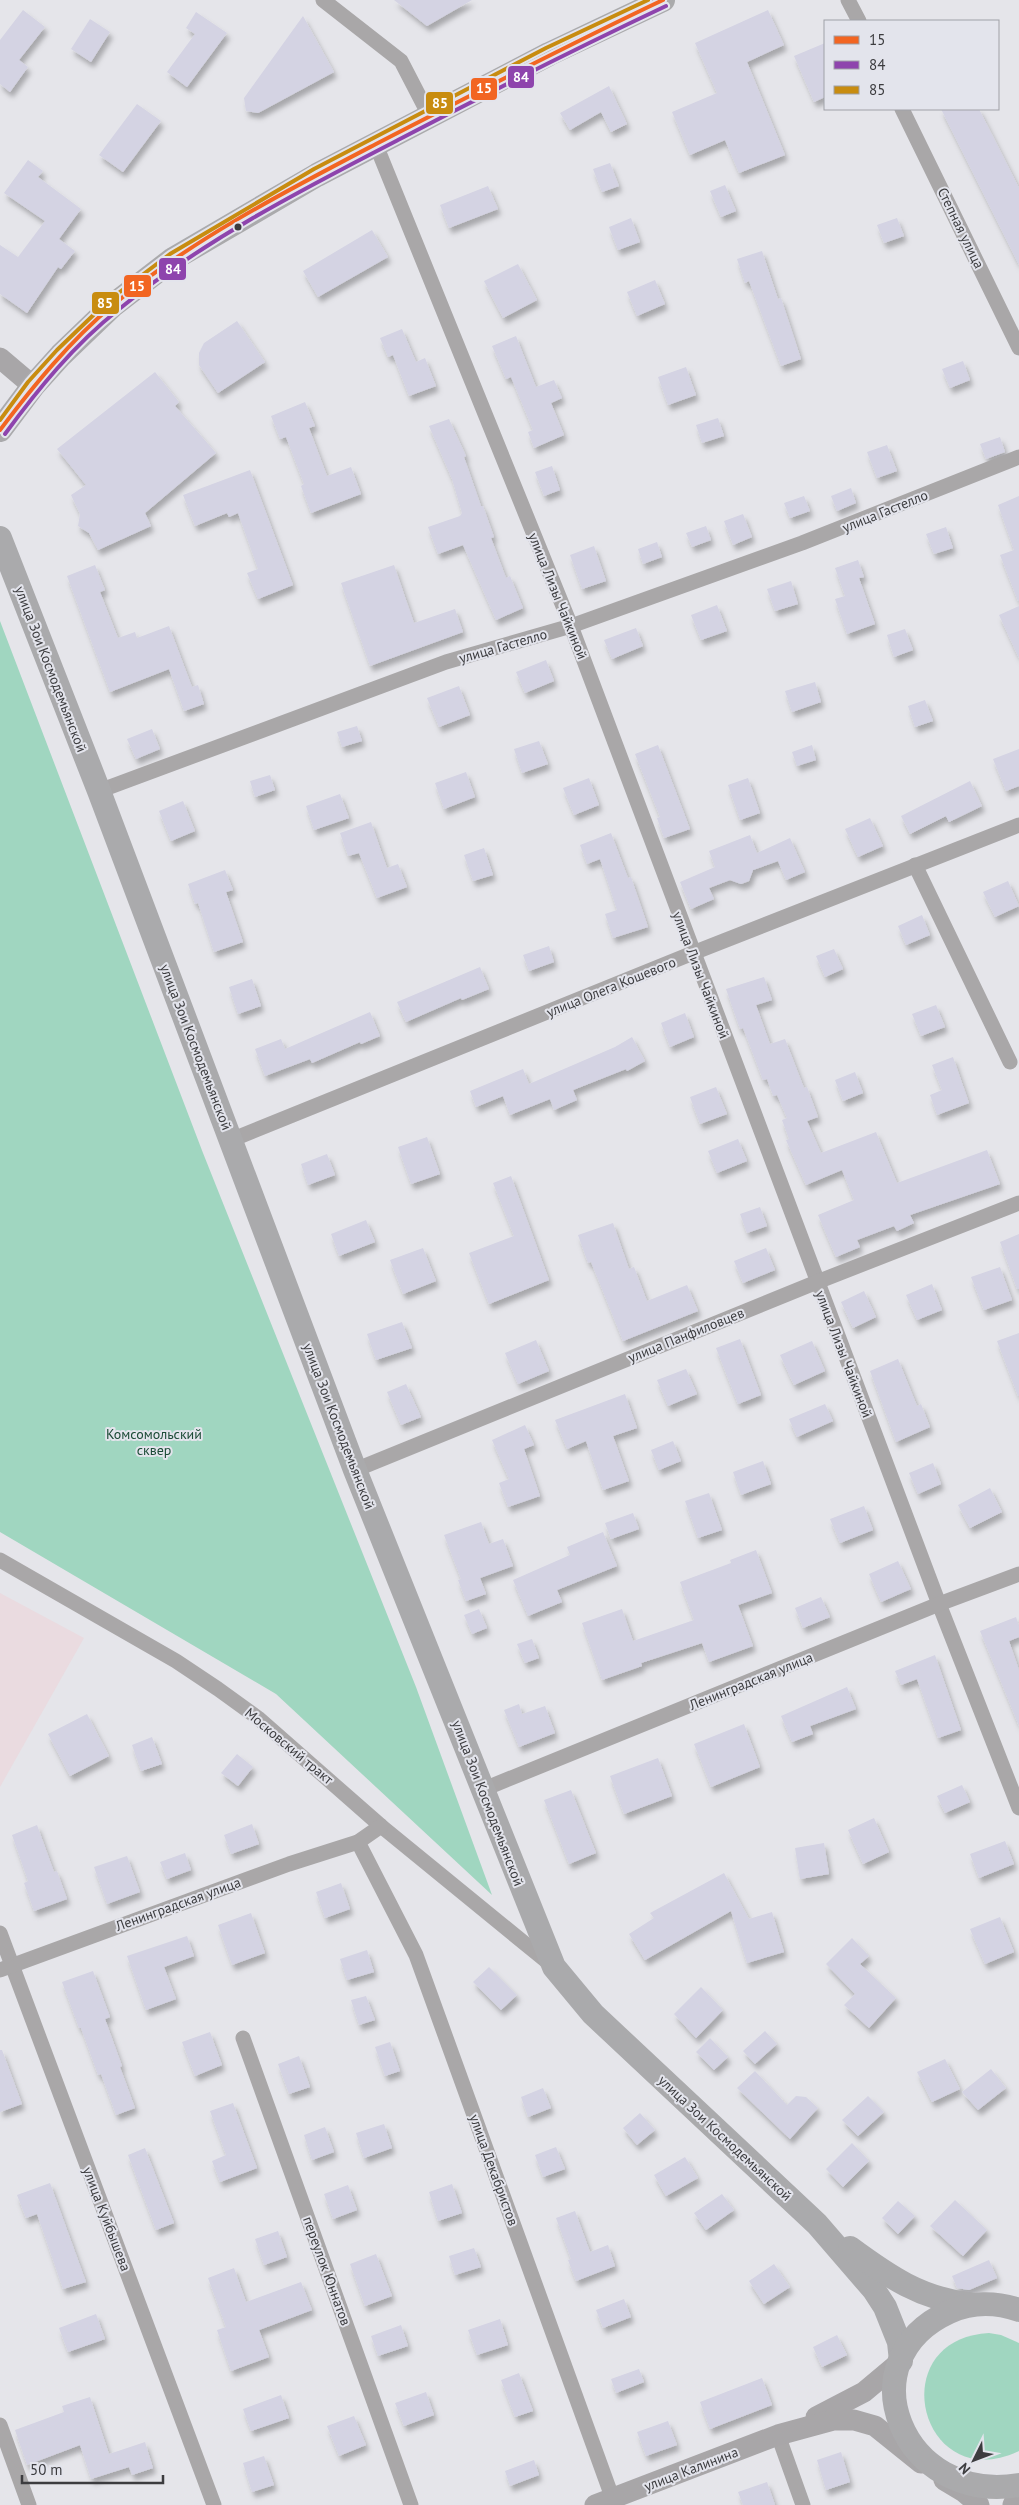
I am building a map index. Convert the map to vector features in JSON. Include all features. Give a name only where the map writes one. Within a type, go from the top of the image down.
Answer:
[{"type":"main road","points":[[0,430],[33,386],[61,355],[112,306],[173,259],[275,198],[550,54],[663,0]]},
{"type":"main road","name":"улица Зои Космодемьянской","points":[[0,538],[99,791],[355,1470],[554,1967],[592,2014],[817,2224],[874,2290],[885,2307],[899,2342],[901,2361]]},
{"type":"main road","points":[[0,571],[24,598]]},
{"type":"main road","name":"улица Зои Космодемьянской","points":[[817,2224],[904,2286],[935,2298],[978,2304]]},
{"type":"main road","points":[[1015,2308],[978,2304],[954,2310],[932,2322],[914,2339],[901,2361],[894,2395],[897,2420],[906,2444],[922,2464],[944,2480],[981,2490],[1019,2485]]},
{"type":"street","points":[[323,0],[401,61],[430,117]]},
{"type":"street","points":[[848,0],[858,20]]},
{"type":"street","name":"Степная улица","points":[[902,110],[1019,348]]},
{"type":"street","name":"улица Лизы Чайкиной","points":[[376,145],[571,626],[939,1604],[1019,1808]]},
{"type":"street","points":[[0,358],[33,386]]},
{"type":"street","name":"улица Гастелло","points":[[99,791],[446,662],[571,626],[802,543],[1019,458]]},
{"type":"street","name":"улица Олега Кошевого","points":[[231,1140],[693,953],[1019,825]]},
{"type":"street","points":[[915,865],[1010,1062]]},
{"type":"street","name":"улица Панфиловцев","points":[[355,1470],[817,1282],[1019,1203]]},
{"type":"street","name":"Московский тракт","points":[[0,1560],[176,1660],[218,1688],[294,1748],[380,1826],[554,1967]]},
{"type":"street","name":"Ленинградская улица","points":[[484,1789],[939,1604],[1019,1574]]},
{"type":"street","name":"Ленинградская улица","points":[[6,1968],[289,1864],[358,1842],[380,1826]]},
{"type":"street","name":"улица Декабристов","points":[[358,1842],[416,1955],[608,2503]]},
{"type":"street","name":"улица Куйбышева","points":[[0,1933],[6,1968],[214,2505]]},
{"type":"street","name":"переулок Юннатов","points":[[243,2038],[411,2505]]},
{"type":"street","name":"улица Калинина","points":[[608,2503],[782,2434],[851,2400],[901,2361]]},
{"type":"street","name":"улица Калинина","points":[[782,2434],[833,2420],[866,2423],[884,2431],[922,2464]]},
{"type":"street","points":[[0,2425],[28,2505]]},
{"type":"street","points":[[782,2434],[804,2505]]},
{"type":"street","points":[[944,2480],[964,2492],[979,2505]]},
{"type":"street","points":[[1012,2505],[1019,2492]]},
{"type":"shaded area","points":[[0,1593],[84,1638],[0,1787]]},
{"type":"green space","name":"Комсомольский сквер","points":[[0,621],[203,1153],[416,1687],[492,1895],[276,1694],[0,1532]]},
{"type":"green space","points":[[989,2333],[1001,2335],[1019,2343],[1019,2451],[985,2460],[957,2453],[938,2436],[926,2412],[925,2385],[934,2361],[955,2342]]},
{"type":"building","points":[[394,0],[472,0],[427,26]]},
{"type":"building","points":[[23,10],[45,27],[19,60],[28,67],[10,92],[0,84],[0,40]]},
{"type":"building","points":[[768,10],[784,45],[747,62],[785,155],[739,173],[725,140],[690,155],[672,112],[717,93],[695,43]]},
{"type":"building","points":[[196,12],[227,33],[187,87],[167,72],[195,34],[186,28]]},
{"type":"building","points":[[303,16],[334,72],[258,113],[246,111],[244,98]]},
{"type":"building","points":[[90,19],[110,32],[91,62],[71,49]]},
{"type":"building","points":[[824,43],[824,97],[814,102],[794,56]]},
{"type":"building","points":[[609,86],[627,124],[611,132],[601,112],[570,130],[560,113]]},
{"type":"building","points":[[137,104],[161,121],[123,172],[99,155]]},
{"type":"building","points":[[942,110],[980,110],[1019,188],[1019,265]]},
{"type":"building","points":[[28,160],[43,171],[38,177],[81,209],[59,239],[75,251],[61,269],[58,267],[27,313],[0,294],[0,245],[18,257],[45,221],[4,193]]},
{"type":"building","points":[[610,163],[619,186],[602,192],[593,169]]},
{"type":"building","points":[[725,185],[736,211],[721,217],[710,191]]},
{"type":"building","points":[[488,186],[498,209],[449,228],[440,205]]},
{"type":"building","points":[[631,218],[640,242],[618,250],[609,227]]},
{"type":"building","points":[[897,218],[904,236],[884,243],[877,225]]},
{"type":"building","points":[[372,230],[388,257],[318,297],[303,271]]},
{"type":"building","points":[[762,251],[778,299],[781,298],[801,359],[781,366],[749,281],[745,283],[737,259]]},
{"type":"building","points":[[518,264],[537,300],[503,318],[484,281]]},
{"type":"building","points":[[655,280],[665,304],[637,316],[627,292]]},
{"type":"building","points":[[237,321],[265,362],[218,393],[199,365],[199,353],[204,343]]},
{"type":"building","points":[[402,329],[416,362],[425,358],[436,386],[409,396],[393,355],[388,357],[380,338]]},
{"type":"building","points":[[516,336],[536,387],[554,380],[562,398],[551,403],[564,435],[534,448],[528,432],[533,430],[511,377],[506,379],[492,346]]},
{"type":"building","points":[[963,361],[970,380],[950,388],[942,369]]},
{"type":"building","points":[[686,367],[696,395],[668,405],[658,377]]},
{"type":"building","points":[[155,372],[179,402],[175,406],[216,453],[145,513],[151,526],[98,550],[89,533],[78,526],[80,514],[71,495],[86,485],[57,449]]},
{"type":"building","points":[[305,402],[315,426],[309,428],[327,476],[351,467],[361,494],[311,513],[301,486],[304,484],[286,437],[280,439],[271,416]]},
{"type":"building","points":[[718,418],[724,436],[702,443],[696,425]]},
{"type":"building","points":[[449,419],[466,456],[464,457],[494,537],[491,538],[506,578],[510,576],[523,608],[496,620],[463,545],[438,554],[428,527],[460,516],[462,513],[452,479],[429,426]]},
{"type":"building","points":[[1000,437],[1005,452],[986,459],[980,444]]},
{"type":"building","points":[[887,445],[897,471],[877,478],[867,452]]},
{"type":"building","points":[[552,466],[560,490],[544,496],[535,472]]},
{"type":"building","points":[[250,470],[293,585],[258,599],[247,573],[258,569],[238,513],[229,517],[227,513],[195,526],[183,495]]},
{"type":"building","points":[[851,488],[856,503],[837,511],[831,496]]},
{"type":"building","points":[[804,496],[810,511],[790,518],[784,503]]},
{"type":"building","points":[[1019,496],[1018,601],[1000,555],[1014,550],[998,505]]},
{"type":"building","points":[[743,514],[752,537],[733,545],[724,521]]},
{"type":"building","points":[[706,526],[711,540],[692,547],[686,533]]},
{"type":"building","points":[[946,527],[953,548],[934,554],[926,534]]},
{"type":"building","points":[[657,542],[662,557],[643,564],[638,549]]},
{"type":"building","points":[[594,546],[606,581],[582,589],[570,555]]},
{"type":"building","points":[[858,560],[864,577],[859,578],[875,624],[847,634],[835,599],[845,596],[835,568]]},
{"type":"building","points":[[95,565],[105,590],[100,592],[118,638],[135,632],[137,638],[169,626],[192,687],[198,685],[204,704],[184,711],[169,669],[110,692],[67,576]]},
{"type":"building","points":[[394,565],[414,623],[455,609],[463,632],[370,666],[341,583]]},
{"type":"building","points":[[791,581],[798,604],[775,611],[767,589]]},
{"type":"building","points":[[717,605],[727,631],[701,640],[691,615]]},
{"type":"building","points":[[1019,606],[1019,658],[999,615]]},
{"type":"building","points":[[636,628],[643,646],[612,659],[604,640]]},
{"type":"building","points":[[905,629],[913,650],[894,657],[887,635]]},
{"type":"building","points":[[546,660],[554,681],[525,693],[516,672]]},
{"type":"building","points":[[815,682],[821,702],[792,712],[785,691]]},
{"type":"building","points":[[459,686],[470,715],[439,727],[427,698]]},
{"type":"building","points":[[925,700],[933,721],[915,727],[908,706]]},
{"type":"building","points":[[357,726],[362,741],[342,747],[337,732]]},
{"type":"building","points":[[152,729],[160,749],[136,759],[127,739]]},
{"type":"building","points":[[539,741],[548,764],[522,773],[514,749]]},
{"type":"building","points":[[658,745],[690,829],[664,838],[657,818],[660,817],[635,754]]},
{"type":"building","points":[[812,745],[816,760],[797,766],[792,752]]},
{"type":"building","points":[[1019,749],[1019,786],[1006,791],[993,759]]},
{"type":"building","points":[[466,772],[475,797],[444,809],[435,783]]},
{"type":"building","points":[[270,775],[275,790],[255,797],[250,781]]},
{"type":"building","points":[[589,778],[599,805],[574,815],[563,788]]},
{"type":"building","points":[[748,778],[760,813],[740,820],[728,785]]},
{"type":"building","points":[[970,781],[982,806],[949,822],[946,816],[910,834],[901,816]]},
{"type":"building","points":[[340,794],[349,818],[314,830],[306,806]]},
{"type":"building","points":[[183,801],[195,831],[171,841],[159,811]]},
{"type":"building","points":[[870,818],[883,846],[858,857],[845,829]]},
{"type":"building","points":[[371,822],[387,868],[398,864],[407,887],[377,898],[359,853],[348,856],[340,833]]},
{"type":"building","points":[[611,833],[628,878],[631,877],[648,927],[613,938],[605,914],[617,910],[600,859],[587,864],[580,845]]},
{"type":"building","points":[[750,835],[757,853],[790,838],[805,872],[786,880],[778,861],[753,870],[749,881],[741,884],[730,880],[709,888],[714,899],[691,909],[680,882],[715,867],[709,851]]},
{"type":"building","points":[[484,848],[493,875],[473,881],[464,855]]},
{"type":"building","points":[[225,870],[233,890],[226,892],[243,942],[214,952],[198,903],[195,904],[188,884]]},
{"type":"building","points":[[1008,881],[1019,906],[995,917],[983,892]]},
{"type":"building","points":[[922,915],[930,935],[906,945],[898,926]]},
{"type":"building","points":[[549,946],[554,962],[529,971],[523,955]]},
{"type":"building","points":[[834,949],[843,969],[825,977],[816,956]]},
{"type":"building","points":[[480,967],[489,989],[462,1000],[461,998],[406,1022],[397,1002]]},
{"type":"building","points":[[764,977],[772,1000],[756,1005],[770,1044],[785,1039],[804,1088],[807,1087],[818,1117],[807,1121],[821,1153],[876,1132],[897,1183],[987,1150],[1000,1184],[910,1215],[914,1223],[897,1231],[894,1226],[857,1240],[860,1247],[836,1257],[818,1215],[854,1200],[842,1170],[806,1185],[786,1140],[789,1139],[782,1120],[787,1118],[777,1095],[773,1096],[767,1079],[763,1080],[743,1028],[740,1029],[726,989]]},
{"type":"building","points":[[252,979],[261,1006],[238,1014],[229,987]]},
{"type":"building","points":[[936,1005],[945,1027],[921,1036],[912,1014]]},
{"type":"building","points":[[370,1012],[380,1036],[361,1044],[360,1042],[312,1063],[310,1059],[265,1076],[255,1049],[281,1039],[285,1049]]},
{"type":"building","points":[[685,1013],[694,1037],[670,1047],[661,1023]]},
{"type":"building","points":[[632,1037],[645,1061],[627,1071],[626,1069],[573,1090],[577,1100],[554,1110],[550,1099],[510,1115],[503,1096],[476,1107],[470,1091],[523,1069],[529,1084],[615,1047]]},
{"type":"building","points":[[953,1057],[969,1103],[937,1115],[930,1095],[942,1090],[932,1065]]},
{"type":"building","points":[[855,1072],[863,1093],[843,1101],[835,1080]]},
{"type":"building","points":[[716,1087],[727,1114],[700,1124],[690,1097]]},
{"type":"building","points":[[427,1137],[440,1174],[411,1184],[398,1147]]},
{"type":"building","points":[[738,1139],[747,1161],[717,1173],[708,1151]]},
{"type":"building","points":[[327,1154],[335,1175],[308,1185],[301,1164]]},
{"type":"building","points":[[511,1176],[549,1280],[489,1304],[469,1253],[514,1236],[493,1183]]},
{"type":"building","points":[[760,1207],[767,1226],[747,1233],[740,1214]]},
{"type":"building","points":[[366,1220],[375,1242],[339,1256],[331,1234]]},
{"type":"building","points":[[613,1223],[629,1269],[634,1267],[647,1301],[687,1285],[698,1311],[623,1341],[591,1262],[588,1263],[578,1235]]},
{"type":"building","points":[[1019,1234],[1019,1289],[1017,1289],[1000,1242]]},
{"type":"building","points":[[423,1248],[436,1281],[403,1294],[390,1260]]},
{"type":"building","points":[[766,1248],[775,1270],[743,1283],[734,1261]]},
{"type":"building","points":[[1000,1267],[1012,1300],[984,1310],[971,1277]]},
{"type":"building","points":[[932,1284],[942,1310],[917,1320],[906,1295]]},
{"type":"building","points":[[864,1291],[876,1317],[853,1328],[841,1302]]},
{"type":"building","points":[[402,1322],[412,1348],[376,1360],[367,1334]]},
{"type":"building","points":[[1019,1333],[1019,1396],[1018,1396],[997,1341]]},
{"type":"building","points":[[740,1339],[761,1395],[738,1404],[716,1348]]},
{"type":"building","points":[[536,1340],[549,1371],[518,1384],[505,1353]]},
{"type":"building","points":[[812,1341],[825,1371],[794,1385],[780,1355]]},
{"type":"building","points":[[898,1359],[917,1406],[921,1404],[930,1427],[896,1442],[870,1371]]},
{"type":"building","points":[[686,1369],[697,1394],[668,1406],[657,1380]]},
{"type":"building","points":[[406,1384],[421,1417],[401,1425],[387,1392]]},
{"type":"building","points":[[625,1394],[637,1428],[613,1436],[629,1481],[603,1490],[586,1441],[567,1449],[555,1420]]},
{"type":"building","points":[[825,1404],[833,1421],[797,1437],[789,1419]]},
{"type":"building","points":[[525,1425],[534,1445],[524,1449],[540,1496],[508,1507],[499,1483],[509,1479],[492,1440]]},
{"type":"building","points":[[673,1441],[681,1461],[659,1470],[651,1450]]},
{"type":"building","points":[[763,1461],[771,1484],[741,1495],[733,1472]]},
{"type":"building","points":[[933,1463],[941,1484],[918,1494],[909,1473]]},
{"type":"building","points":[[990,1488],[1002,1512],[970,1528],[958,1505]]},
{"type":"building","points":[[709,1493],[722,1530],[698,1538],[685,1501]]},
{"type":"building","points":[[864,1506],[873,1530],[840,1543],[830,1519]]},
{"type":"building","points":[[633,1513],[639,1529],[611,1539],[605,1523]]},
{"type":"building","points":[[481,1522],[489,1544],[503,1539],[513,1566],[480,1578],[486,1594],[466,1601],[458,1580],[461,1579],[444,1535]]},
{"type":"building","points":[[603,1532],[617,1566],[557,1590],[562,1602],[528,1616],[513,1580],[570,1555],[567,1547]]},
{"type":"building","points":[[756,1550],[772,1593],[738,1605],[753,1646],[709,1662],[702,1643],[641,1663],[642,1666],[602,1680],[582,1623],[622,1609],[633,1641],[694,1620],[680,1582],[731,1563],[730,1560]]},
{"type":"building","points":[[898,1561],[911,1589],[881,1602],[869,1574]]},
{"type":"building","points":[[821,1597],[830,1617],[803,1628],[795,1608]]},
{"type":"building","points":[[479,1609],[487,1628],[472,1634],[464,1615]]},
{"type":"building","points":[[1016,1617],[1019,1626],[1019,1637],[1009,1641],[1019,1670],[1019,1726],[980,1631]]},
{"type":"building","points":[[532,1639],[539,1658],[525,1663],[517,1644]]},
{"type":"building","points":[[935,1655],[961,1730],[938,1738],[917,1679],[901,1685],[895,1671]]},
{"type":"building","points":[[847,1687],[856,1709],[810,1726],[813,1734],[792,1742],[781,1716]]},
{"type":"building","points":[[519,1704],[522,1714],[545,1706],[555,1733],[519,1747],[504,1710]]},
{"type":"building","points":[[87,1714],[109,1756],[70,1776],[48,1734]]},
{"type":"building","points":[[744,1724],[760,1767],[711,1787],[694,1744]]},
{"type":"building","points":[[152,1737],[162,1764],[141,1771],[132,1745]]},
{"type":"building","points":[[237,1754],[253,1767],[238,1786],[221,1773]]},
{"type":"building","points":[[658,1758],[672,1796],[624,1814],[610,1776]]},
{"type":"building","points":[[962,1785],[970,1802],[945,1813],[937,1796]]},
{"type":"building","points":[[571,1790],[596,1853],[569,1864],[544,1800]]},
{"type":"building","points":[[874,1818],[889,1852],[863,1864],[848,1830]]},
{"type":"building","points":[[252,1824],[259,1844],[231,1854],[224,1835]]},
{"type":"building","points":[[37,1825],[54,1872],[57,1871],[67,1899],[34,1911],[24,1883],[28,1881],[12,1835]]},
{"type":"building","points":[[1005,1841],[1014,1864],[979,1878],[970,1854]]},
{"type":"building","points":[[824,1843],[829,1874],[800,1879],[795,1848]]},
{"type":"building","points":[[185,1853],[191,1870],[167,1879],[160,1862]]},
{"type":"building","points":[[127,1856],[140,1892],[107,1904],[94,1867]]},
{"type":"building","points":[[724,1873],[749,1919],[772,1912],[784,1952],[747,1963],[731,1911],[645,1960],[629,1934],[654,1918],[650,1913]]},
{"type":"building","points":[[341,1883],[350,1909],[325,1918],[316,1892]]},
{"type":"building","points":[[251,1913],[265,1953],[232,1965],[218,1925]]},
{"type":"building","points":[[1000,1917],[1014,1952],[985,1964],[970,1929]]},
{"type":"building","points":[[187,1936],[194,1956],[164,1967],[176,1999],[146,2010],[127,1956]]},
{"type":"building","points":[[852,1938],[869,1956],[860,1964],[896,1998],[869,2028],[844,2005],[855,1994],[826,1964]]},
{"type":"building","points":[[367,1950],[374,1972],[347,1980],[340,1959]]},
{"type":"building","points":[[489,1967],[517,1995],[501,2010],[473,1982]]},
{"type":"building","points":[[93,1971],[110,2017],[105,2019],[135,2108],[116,2115],[101,2074],[98,2075],[62,1982]]},
{"type":"building","points":[[701,1987],[723,2010],[696,2038],[674,2014]]},
{"type":"building","points":[[366,1996],[375,2020],[359,2025],[351,2000]]},
{"type":"building","points":[[765,2031],[777,2044],[755,2064],[743,2051]]},
{"type":"building","points":[[210,2032],[222,2065],[195,2076],[182,2042]]},
{"type":"building","points":[[710,2038],[728,2057],[714,2070],[696,2052]]},
{"type":"building","points":[[390,2042],[400,2071],[385,2076],[375,2047]]},
{"type":"building","points":[[0,2050],[2,2050],[22,2104],[0,2112]]},
{"type":"building","points":[[299,2056],[310,2087],[289,2094],[278,2064]]},
{"type":"building","points":[[945,2059],[960,2089],[932,2102],[917,2072]]},
{"type":"building","points":[[991,2069],[1006,2088],[978,2110],[962,2092]]},
{"type":"building","points":[[755,2071],[787,2105],[796,2096],[806,2097],[818,2108],[790,2139],[737,2088]]},
{"type":"building","points":[[543,2088],[551,2108],[528,2117],[521,2097]]},
{"type":"building","points":[[868,2096],[884,2112],[858,2136],[842,2120]]},
{"type":"building","points":[[233,2103],[257,2168],[220,2182],[212,2161],[226,2155],[210,2111]]},
{"type":"building","points":[[640,2113],[655,2130],[637,2145],[623,2128]]},
{"type":"building","points":[[384,2124],[392,2148],[364,2158],[356,2133]]},
{"type":"building","points":[[325,2127],[334,2152],[312,2160],[304,2135]]},
{"type":"building","points":[[852,2143],[869,2161],[843,2187],[826,2169]]},
{"type":"building","points":[[556,2147],[565,2169],[543,2177],[535,2155]]},
{"type":"building","points":[[145,2148],[174,2223],[156,2230],[128,2155]]},
{"type":"building","points":[[685,2157],[698,2178],[666,2196],[654,2175]]},
{"type":"building","points":[[50,2183],[86,2282],[63,2289],[37,2214],[26,2218],[17,2195]]},
{"type":"building","points":[[452,2184],[462,2213],[438,2221],[429,2192]]},
{"type":"building","points":[[348,2185],[357,2210],[333,2219],[324,2194]]},
{"type":"building","points":[[722,2194],[734,2210],[706,2230],[694,2213]]},
{"type":"building","points":[[955,2200],[987,2230],[963,2256],[930,2226]]},
{"type":"building","points":[[898,2201],[915,2216],[898,2234],[882,2218]]},
{"type":"building","points":[[575,2211],[590,2252],[608,2245],[615,2266],[576,2281],[568,2260],[571,2259],[556,2218]]},
{"type":"building","points":[[278,2231],[287,2257],[264,2265],[255,2239]]},
{"type":"building","points":[[474,2248],[481,2267],[455,2275],[449,2256]]},
{"type":"building","points":[[376,2254],[392,2296],[365,2306],[350,2264]]},
{"type":"building","points":[[989,2260],[997,2278],[969,2290],[957,2288],[952,2276]]},
{"type":"building","points":[[774,2264],[790,2287],[764,2304],[749,2281]]},
{"type":"building","points":[[234,2268],[246,2302],[301,2282],[312,2310],[259,2330],[269,2357],[231,2371],[217,2330],[226,2327],[208,2278]]},
{"type":"building","points":[[624,2299],[631,2317],[603,2328],[596,2310]]},
{"type":"building","points":[[96,2314],[105,2339],[68,2352],[59,2328]]},
{"type":"building","points":[[500,2319],[508,2345],[477,2355],[468,2330]]},
{"type":"building","points":[[401,2325],[408,2346],[378,2356],[371,2336]]},
{"type":"building","points":[[837,2335],[847,2355],[822,2367],[813,2347]]},
{"type":"building","points":[[639,2369],[644,2382],[616,2393],[611,2379]]},
{"type":"building","points":[[519,2373],[533,2411],[515,2417],[501,2380]]},
{"type":"building","points":[[762,2378],[772,2405],[710,2429],[700,2402]]},
{"type":"building","points":[[426,2392],[434,2415],[404,2426],[395,2403]]},
{"type":"building","points":[[281,2395],[289,2418],[251,2431],[243,2409]]},
{"type":"building","points":[[90,2397],[109,2454],[145,2442],[153,2468],[132,2475],[129,2467],[91,2479],[80,2445],[27,2465],[15,2430],[64,2412],[62,2406]]},
{"type":"building","points":[[354,2416],[366,2445],[339,2456],[327,2426]]},
{"type":"building","points":[[668,2421],[677,2445],[646,2456],[637,2432]]},
{"type":"building","points":[[841,2452],[850,2482],[826,2490],[817,2460]]},
{"type":"building","points":[[264,2456],[274,2485],[252,2492],[243,2463]]},
{"type":"building","points":[[534,2460],[539,2475],[510,2486],[505,2471]]},
{"type":"building","points":[[767,2482],[775,2505],[743,2505],[738,2492]]},
{"type":"transit line","name":"85","points":[[0,420],[28,382],[57,350],[108,301],[170,254],[314,169],[546,48],[648,0]]},
{"type":"transit line","name":"15","points":[[0,430],[53,364],[82,333],[113,305],[174,259],[274,198],[376,144],[663,0]]},
{"type":"transit line","name":"84","points":[[5,434],[57,368],[86,338],[118,310],[184,261],[253,218],[362,159],[531,72],[666,6]]}]
